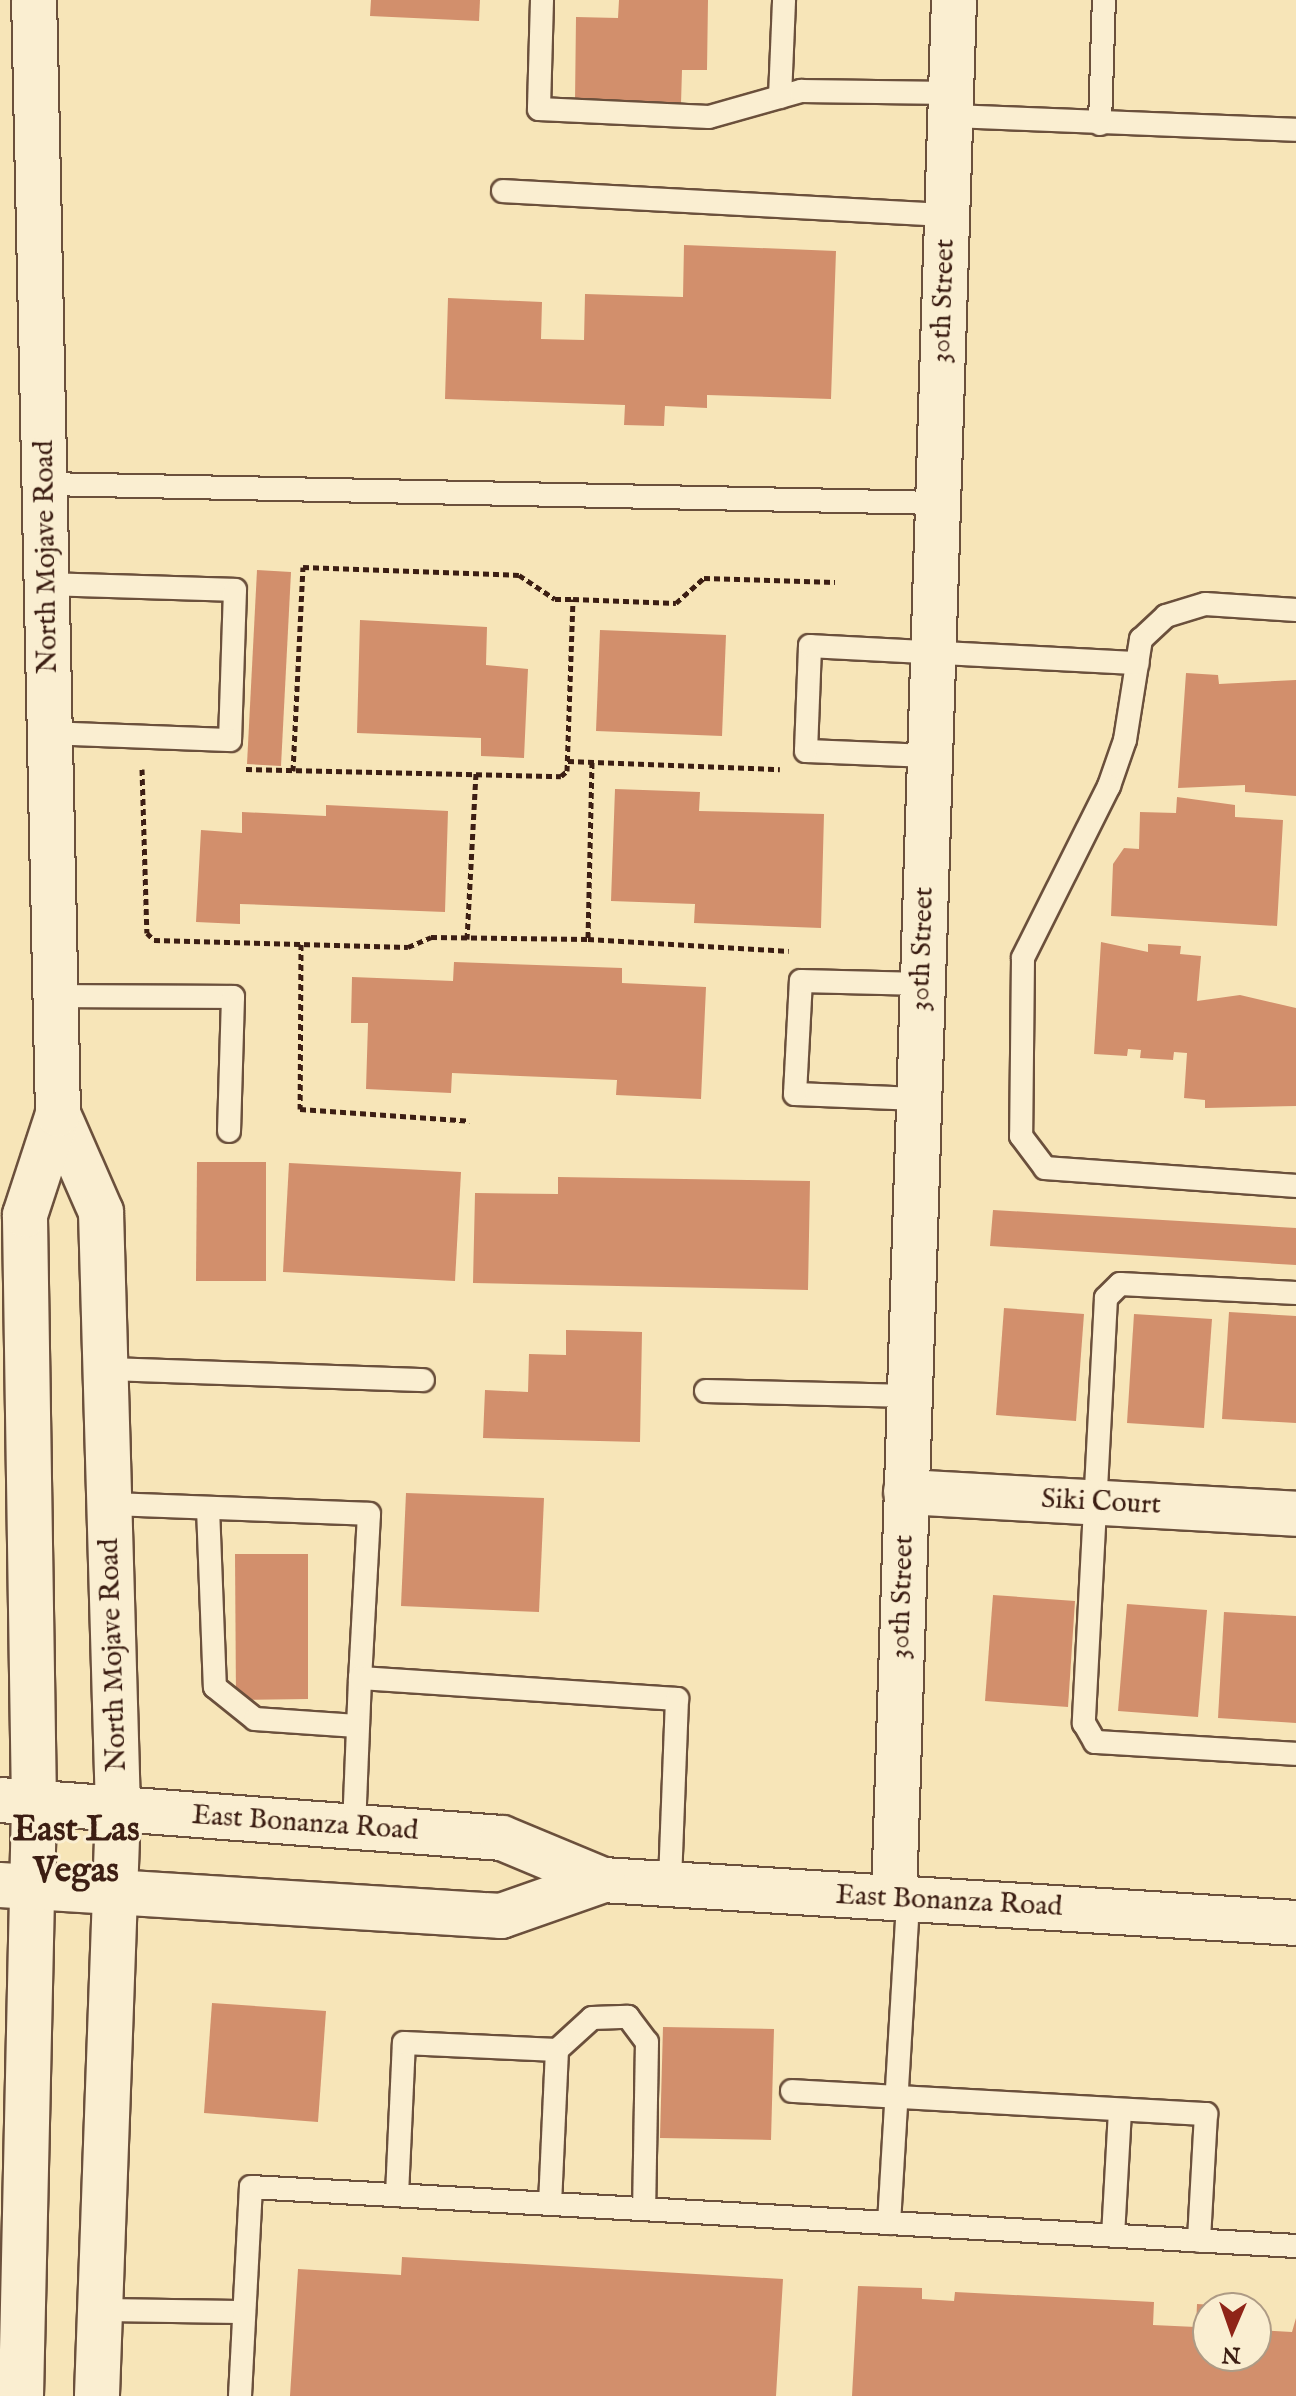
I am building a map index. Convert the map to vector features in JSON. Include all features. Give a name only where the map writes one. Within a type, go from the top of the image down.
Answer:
[{"type":"street","name":"North Mojave Road","points":[[21,2396],[12,2266],[25,1215],[58,1114],[34,0]]},
{"type":"street","name":"30th Street","points":[[901,1899],[906,1492],[954,0]]},
{"type":"street","name":"North Mojave Road","points":[[58,1114],[101,1212],[106,1369],[118,1811],[97,2396]]},
{"type":"street","name":"Siki Court","points":[[906,1492],[1296,1514]]},
{"type":"street","name":"East Bonanza Road","points":[[17,1802],[502,1838],[603,1880],[1296,1923]]},
{"type":"street","name":"East Bonanza Road","points":[[17,1886],[501,1916],[603,1880]]},
{"type":"lane","points":[[542,0],[539,109],[709,117],[801,91],[951,105],[1100,124],[1296,130]]},
{"type":"lane","points":[[780,97],[784,0]]},
{"type":"lane","points":[[1100,124],[1104,0]]},
{"type":"lane","points":[[503,191],[947,215]]},
{"type":"lane","points":[[46,484],[938,503]]},
{"type":"lane","points":[[48,584],[235,590],[230,740],[51,733]]},
{"type":"lane","points":[[1296,610],[1205,604],[1166,616],[1141,639],[1109,786],[1023,958],[1021,1136],[1045,1168],[1296,1186]]},
{"type":"lane","points":[[930,756],[806,751],[810,646],[1138,663]]},
{"type":"lane","points":[[919,1099],[795,1094],[801,981],[922,984]]},
{"type":"lane","points":[[55,996],[233,997],[229,1131]]},
{"type":"lane","points":[[1296,1293],[1120,1284],[1106,1298],[1091,1503],[1084,1723],[1095,1742],[1296,1754]]},
{"type":"lane","points":[[106,1369],[423,1380]]},
{"type":"lane","points":[[706,1391],[909,1396]]},
{"type":"lane","points":[[110,1504],[369,1514],[354,1828]]},
{"type":"lane","points":[[208,1508],[215,1687],[255,1719],[357,1726]]},
{"type":"lane","points":[[360,1678],[677,1699],[670,1885]]},
{"type":"lane","points":[[889,2223],[901,1899]]},
{"type":"lane","points":[[550,2204],[557,2050],[592,2018],[628,2017],[647,2042],[644,2209]]},
{"type":"lane","points":[[397,2195],[404,2043],[557,2050]]},
{"type":"lane","points":[[792,2091],[1206,2114],[1199,2241]]},
{"type":"lane","points":[[1113,2236],[1120,2110]]},
{"type":"lane","points":[[240,2396],[251,2187],[1296,2246]]},
{"type":"lane","points":[[100,2310],[244,2312]]},
{"type":"path","points":[[293,771],[303,567],[519,575],[555,599],[676,603],[704,578],[835,582]]},
{"type":"path","points":[[232,769],[561,776],[568,761],[573,599]]},
{"type":"path","points":[[141,737],[147,933],[154,940],[408,947],[431,937],[588,939],[795,951]]},
{"type":"path","points":[[568,761],[793,770]]},
{"type":"path","points":[[588,939],[592,762]]},
{"type":"path","points":[[142,766],[157,766]]},
{"type":"path","points":[[467,939],[476,773]]},
{"type":"path","points":[[301,944],[300,1109],[470,1121]]},
{"type":"building","points":[[371,0],[480,0],[479,21],[370,16]]},
{"type":"building","points":[[619,0],[708,0],[707,70],[682,70],[681,104],[575,101],[576,17],[618,18]]},
{"type":"building","points":[[684,245],[836,251],[831,399],[707,395],[707,408],[665,406],[664,426],[624,425],[625,405],[445,399],[448,298],[542,302],[541,339],[584,340],[585,294],[683,297]]},
{"type":"building","points":[[257,570],[291,572],[281,766],[247,764]]},
{"type":"building","points":[[360,620],[487,627],[486,665],[528,669],[524,758],[481,756],[481,738],[357,733]]},
{"type":"building","points":[[600,630],[726,635],[722,736],[596,731]]},
{"type":"building","points":[[1186,673],[1218,675],[1219,684],[1296,680],[1296,796],[1245,792],[1245,785],[1178,788]]},
{"type":"building","points":[[615,789],[700,792],[699,811],[824,814],[821,928],[694,923],[695,904],[611,901]]},
{"type":"building","points":[[1177,797],[1235,805],[1235,817],[1283,820],[1277,926],[1111,916],[1113,864],[1124,848],[1139,849],[1140,812],[1176,813]]},
{"type":"building","points":[[326,805],[448,811],[445,912],[240,904],[240,924],[196,922],[201,830],[242,833],[242,812],[326,816]]},
{"type":"building","points":[[1101,942],[1148,952],[1148,944],[1181,946],[1180,954],[1201,956],[1197,1001],[1240,995],[1296,1008],[1296,1106],[1205,1108],[1205,1100],[1184,1098],[1187,1053],[1174,1052],[1173,1060],[1140,1058],[1141,1050],[1128,1049],[1127,1056],[1094,1054]]},
{"type":"building","points":[[454,962],[622,968],[622,983],[706,987],[701,1099],[616,1095],[617,1080],[452,1073],[451,1093],[366,1089],[368,1023],[351,1023],[352,977],[453,981]]},
{"type":"building","points":[[197,1162],[266,1162],[266,1281],[196,1281]]},
{"type":"building","points":[[289,1163],[461,1172],[455,1281],[283,1272]]},
{"type":"building","points":[[558,1177],[810,1181],[808,1290],[473,1283],[475,1193],[558,1194]]},
{"type":"building","points":[[993,1210],[1296,1228],[1296,1265],[990,1246]]},
{"type":"building","points":[[1004,1308],[1084,1314],[1076,1421],[996,1415]]},
{"type":"building","points":[[1229,1312],[1296,1316],[1296,1423],[1222,1419]]},
{"type":"building","points":[[1134,1314],[1212,1319],[1204,1428],[1127,1423]]},
{"type":"building","points":[[566,1330],[642,1332],[640,1442],[483,1438],[485,1390],[528,1392],[529,1354],[566,1355]]},
{"type":"building","points":[[406,1493],[544,1498],[539,1612],[401,1606]]},
{"type":"building","points":[[235,1554],[308,1554],[308,1699],[236,1700]]},
{"type":"building","points":[[993,1595],[1075,1601],[1068,1707],[985,1701]]},
{"type":"building","points":[[1127,1604],[1207,1610],[1198,1717],[1118,1711]]},
{"type":"building","points":[[1224,1612],[1296,1616],[1296,1723],[1218,1718]]},
{"type":"building","points":[[212,2003],[326,2011],[318,2122],[204,2113]]},
{"type":"building","points":[[663,2027],[774,2029],[771,2140],[660,2138]]},
{"type":"building","points":[[402,2257],[783,2279],[776,2396],[290,2396],[298,2269],[401,2275]]},
{"type":"building","points":[[858,2286],[922,2288],[922,2299],[954,2301],[955,2292],[1154,2302],[1153,2325],[1192,2327],[1192,2372],[1272,2372],[1272,2331],[1292,2332],[1296,2318],[1296,2396],[852,2396]]},
{"type":"district","name":"East Las Vegas","points":[[76,1850]]}]
